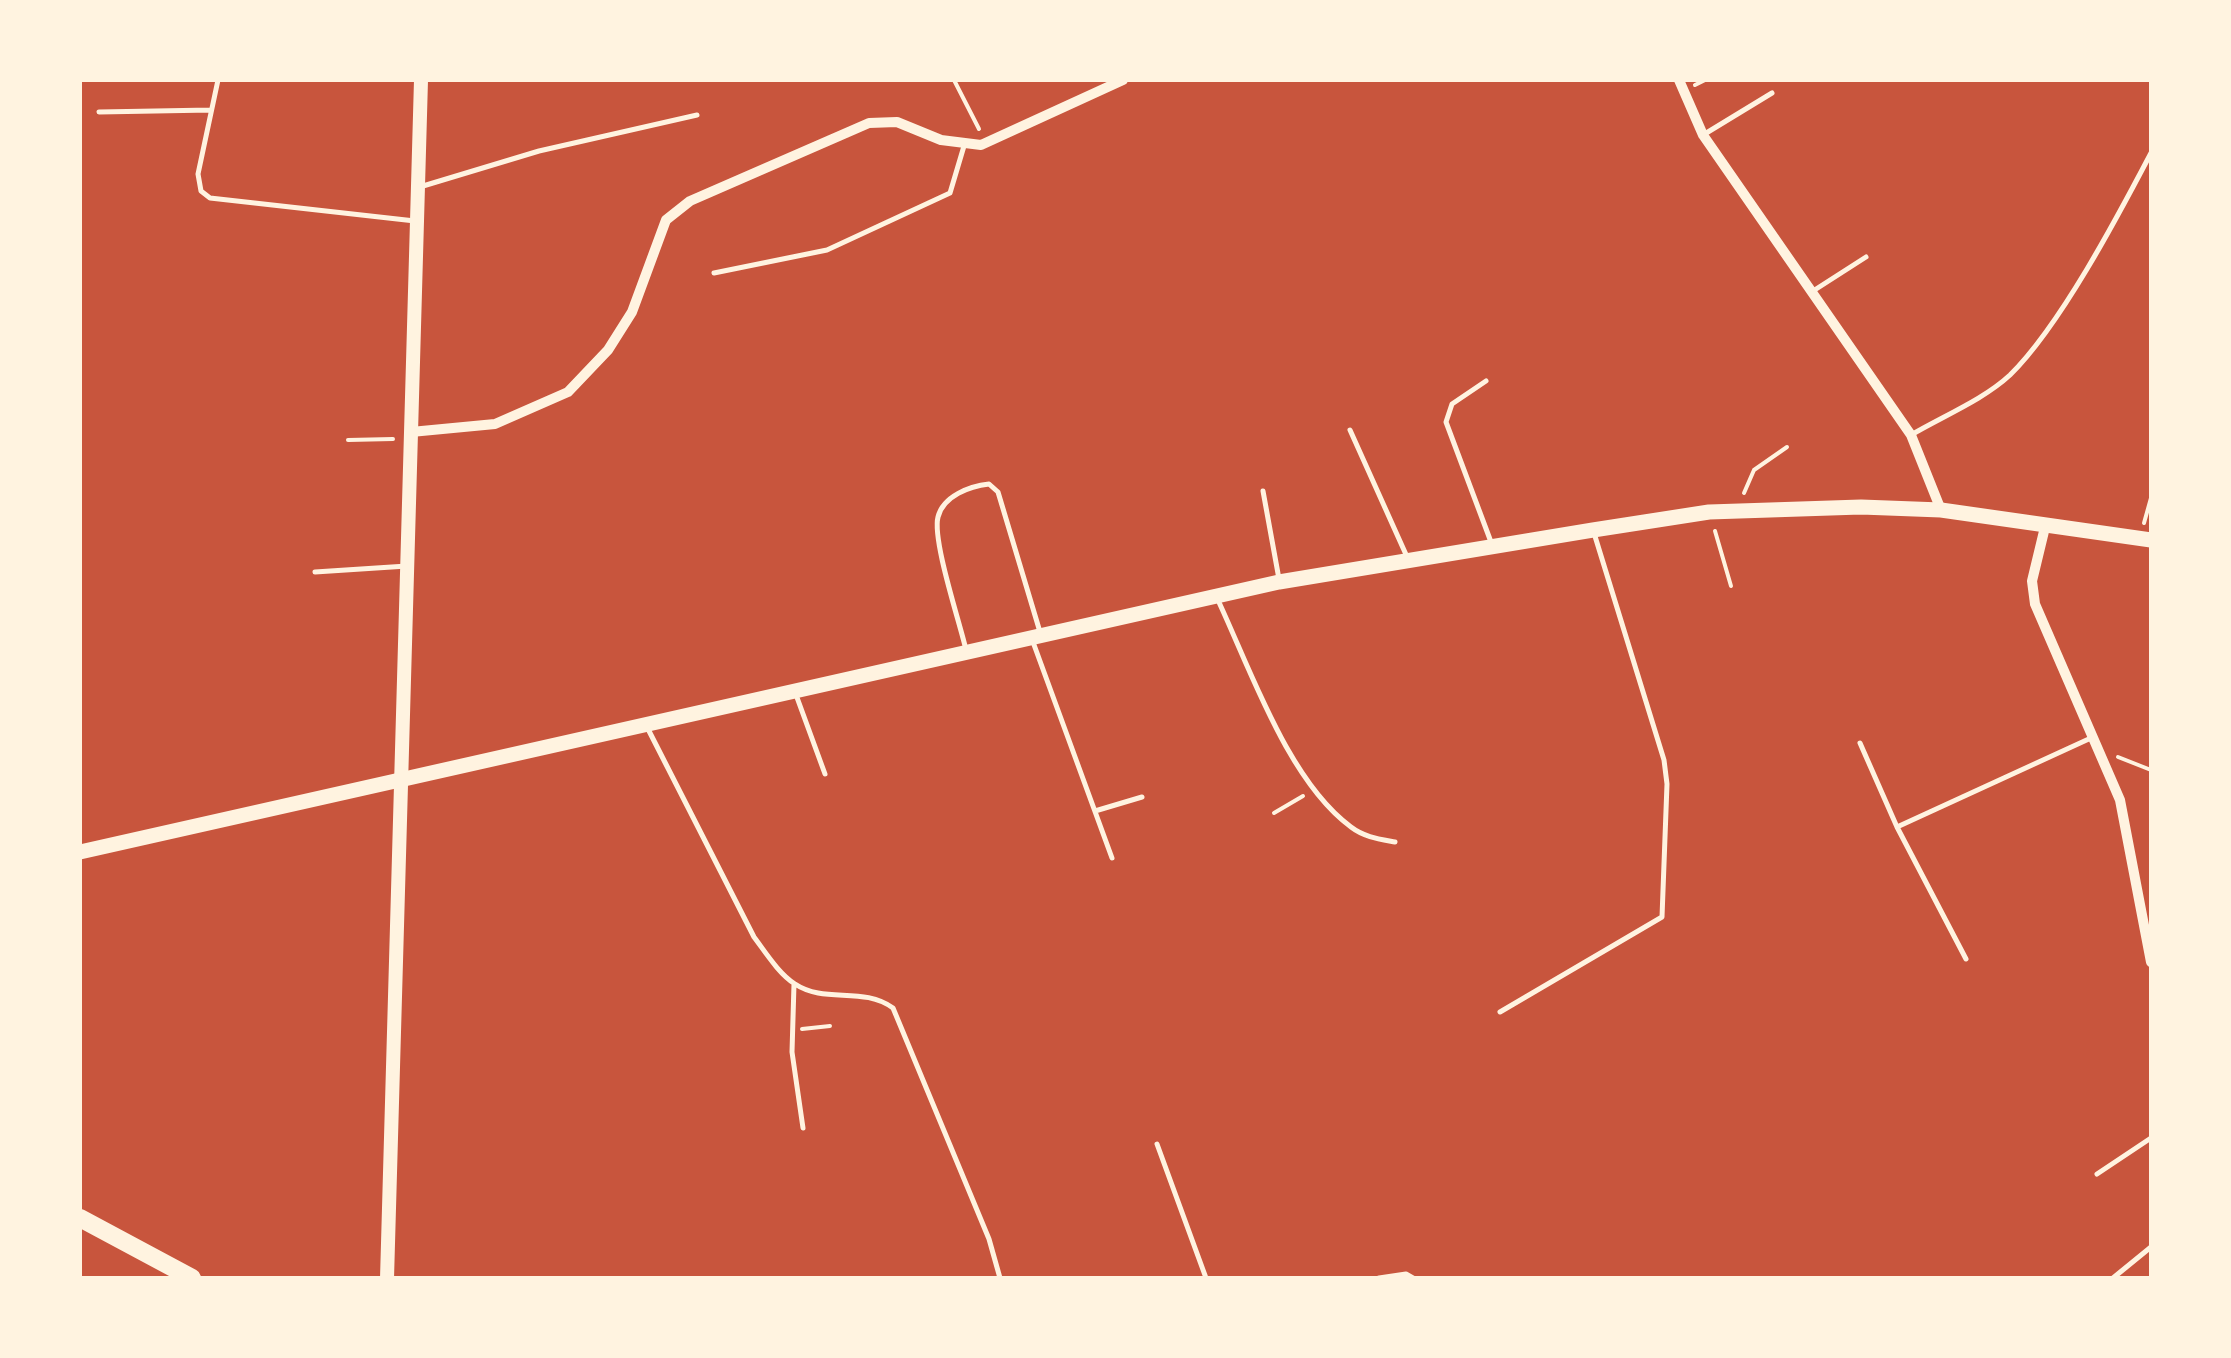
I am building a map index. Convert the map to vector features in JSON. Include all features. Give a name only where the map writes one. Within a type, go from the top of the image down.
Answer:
[{"type":"main road","points":[[80,852],[1216,595],[1408,559],[1709,512],[1807,507],[1942,510],[2145,538]]},
{"type":"main road","points":[[80,1218],[192,1278]]},
{"type":"street","points":[[387,1278],[421,80]]},
{"type":"street","points":[[411,435],[495,424],[568,392],[624,325],[666,220],[690,201],[869,123],[897,122],[942,140],[985,142],[1123,80]]},
{"type":"street","points":[[1679,80],[1703,135],[1911,435],[1942,510]]},
{"type":"street","points":[[2046,522],[2032,581],[2035,604],[2094,737],[2128,834],[2151,962]]},
{"type":"lane","points":[[218,80],[198,174],[201,191],[210,198],[414,221]]},
{"type":"lane","points":[[1703,135],[1772,93]]},
{"type":"lane","points":[[99,112],[212,110]]},
{"type":"lane","points":[[415,188],[539,151],[696,115]]},
{"type":"lane","points":[[714,273],[828,250],[950,193],[964,143]]},
{"type":"lane","points":[[1911,435],[1984,394],[2025,358],[2120,212],[2151,153]]},
{"type":"lane","points":[[1810,292],[1866,257]]},
{"type":"lane","points":[[1486,381],[1452,404],[1446,422],[1492,545]]},
{"type":"lane","points":[[1350,430],[1408,559]]},
{"type":"lane","points":[[967,653],[938,538],[938,516],[946,502],[973,486],[989,484],[998,492],[1037,638],[1112,858]]},
{"type":"lane","points":[[1263,491],[1279,582]]},
{"type":"lane","points":[[1500,1012],[1662,917],[1668,784],[1664,760],[1593,530]]},
{"type":"lane","points":[[315,572],[407,566]]},
{"type":"lane","points":[[1216,595],[1277,726],[1316,789],[1352,828],[1395,842]]},
{"type":"lane","points":[[794,690],[825,774]]},
{"type":"lane","points":[[645,722],[754,937],[794,984],[814,993],[867,995],[893,1008],[989,1239],[1000,1278]]},
{"type":"lane","points":[[1897,827],[2094,737]]},
{"type":"lane","points":[[1860,743],[1897,827],[1966,959]]},
{"type":"lane","points":[[1094,811],[1142,797]]},
{"type":"lane","points":[[794,984],[792,1030],[803,1128]]},
{"type":"lane","points":[[2097,1174],[2151,1138]]},
{"type":"lane","points":[[1158,1144],[1206,1278]]},
{"type":"lane","points":[[2113,1278],[2151,1247]]},
{"type":"lane","points":[[1379,1278],[1406,1274],[1413,1278]]},
{"type":"path","points":[[954,80],[985,142]]},
{"type":"path","points":[[348,440],[411,435]]},
{"type":"path","points":[[1737,512],[1754,470],[1787,448]]},
{"type":"path","points":[[2145,538],[2151,498]]},
{"type":"path","points":[[1709,512],[1731,586]]},
{"type":"path","points":[[2099,750],[2151,770]]},
{"type":"path","points":[[1274,813],[1316,789]]},
{"type":"path","points":[[792,1030],[830,1026]]}]
